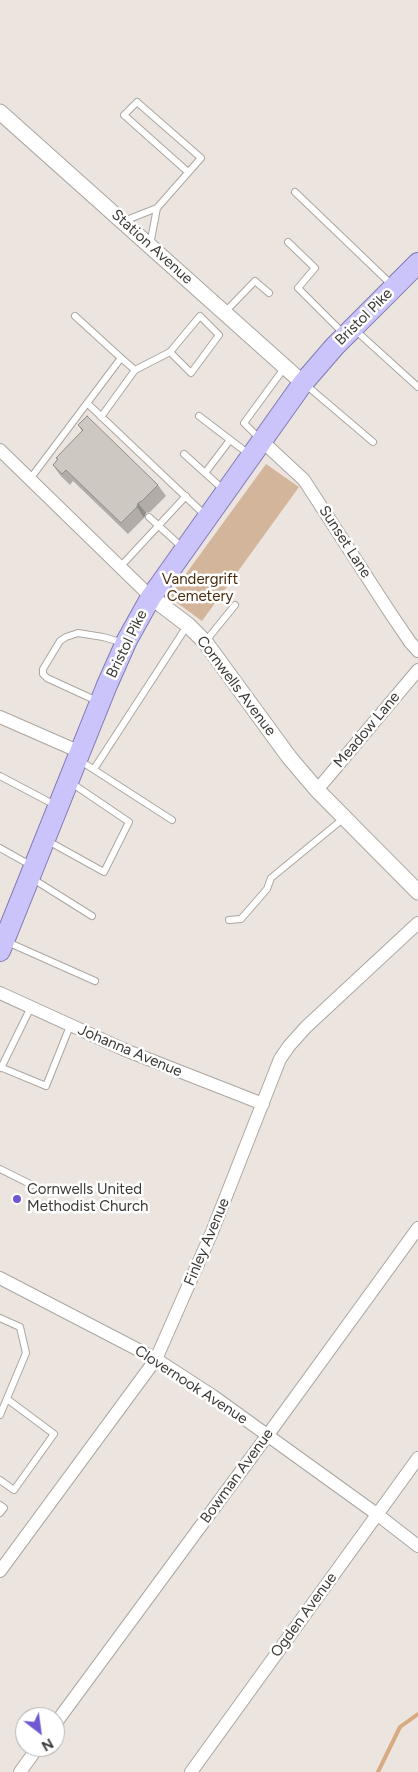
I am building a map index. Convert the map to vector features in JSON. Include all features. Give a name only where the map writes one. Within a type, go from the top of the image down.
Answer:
[{"type":"main road","name":"Bristol Pike","points":[[5,934],[69,781],[84,760],[100,703],[126,644],[151,597],[303,383],[418,263]]},
{"type":"street","name":"Station Avenue","points":[[0,112],[303,383]]},
{"type":"street","name":"Sunset Lane","points":[[257,448],[304,480],[389,611],[418,651]]},
{"type":"street","name":"Cornwells Avenue","points":[[1,452],[151,597],[188,625],[205,642],[289,757],[316,790],[418,892]]},
{"type":"street","name":"Meadow Lane","points":[[316,790],[418,670]]},
{"type":"street","points":[[0,716],[84,760]]},
{"type":"street","name":"Finley Avenue","points":[[0,1570],[156,1359],[212,1232],[280,1059],[289,1046],[313,1020],[418,923]]},
{"type":"street","name":"Johanna Avenue","points":[[0,994],[125,1050],[263,1104]]},
{"type":"street","name":"Bowman Avenue","points":[[65,1710],[268,1436],[418,1228]]},
{"type":"street","name":"Clovernook Avenue","points":[[0,1278],[156,1359],[213,1396],[418,1546]]},
{"type":"street","name":"Ogden Avenue","points":[[191,1772],[418,1458]]},
{"type":"street","points":[[20,1772],[31,1757]]},
{"type":"lane","points":[[123,221],[156,208],[201,158],[137,102],[124,115],[188,172]]},
{"type":"lane","points":[[296,192],[394,287]]},
{"type":"lane","points":[[150,246],[156,208]]},
{"type":"lane","points":[[288,242],[315,268],[298,288],[418,387]]},
{"type":"lane","points":[[225,312],[255,281],[270,293]]},
{"type":"lane","points":[[75,316],[135,370]]},
{"type":"lane","points":[[101,416],[135,370],[170,352],[200,316],[219,335],[192,373],[170,352]]},
{"type":"lane","points":[[30,479],[121,358]]},
{"type":"lane","points":[[257,448],[244,423],[285,367]]},
{"type":"lane","points":[[303,383],[373,442]]},
{"type":"lane","points":[[87,403],[207,517]]},
{"type":"lane","points":[[199,416],[230,440],[257,448]]},
{"type":"lane","points":[[205,473],[230,440]]},
{"type":"lane","points":[[184,454],[226,492]]},
{"type":"lane","points":[[120,567],[186,496]]},
{"type":"lane","points":[[149,517],[184,549]]},
{"type":"lane","points":[[205,642],[235,605]]},
{"type":"lane","points":[[172,820],[84,760],[188,625]]},
{"type":"lane","points":[[100,703],[47,678],[43,674],[44,669],[60,641],[78,633],[103,637],[126,644]]},
{"type":"lane","points":[[0,776],[58,807]]},
{"type":"lane","points":[[45,839],[104,872],[129,822],[69,781]]},
{"type":"lane","points":[[229,920],[241,918],[267,889],[272,878],[344,818]]},
{"type":"lane","points":[[0,848],[92,916]]},
{"type":"lane","points":[[5,934],[95,981]]},
{"type":"lane","points":[[30,1007],[1,1068],[46,1086],[70,1026]]},
{"type":"lane","points":[[0,1169],[32,1185]]},
{"type":"lane","points":[[0,1318],[20,1327],[26,1353],[0,1414]]},
{"type":"lane","points":[[0,1480],[14,1490],[54,1434],[6,1399]]},
{"type":"lane","points":[[0,1505],[4,1508],[0,1513]]},
{"type":"green space","name":"Vandergrift Cemetery","points":[[266,464],[299,487],[202,621],[169,597]]},
{"type":"building","points":[[87,416],[158,485],[138,503],[137,507],[121,523],[66,470],[62,474],[53,465],[58,459],[56,458],[83,430],[78,425]]},
{"type":"waterway","points":[[378,1772],[400,1727],[418,1714]]},
{"type":"place","name":"Cornwells United Methodist Church","points":[[17,1199]]}]
